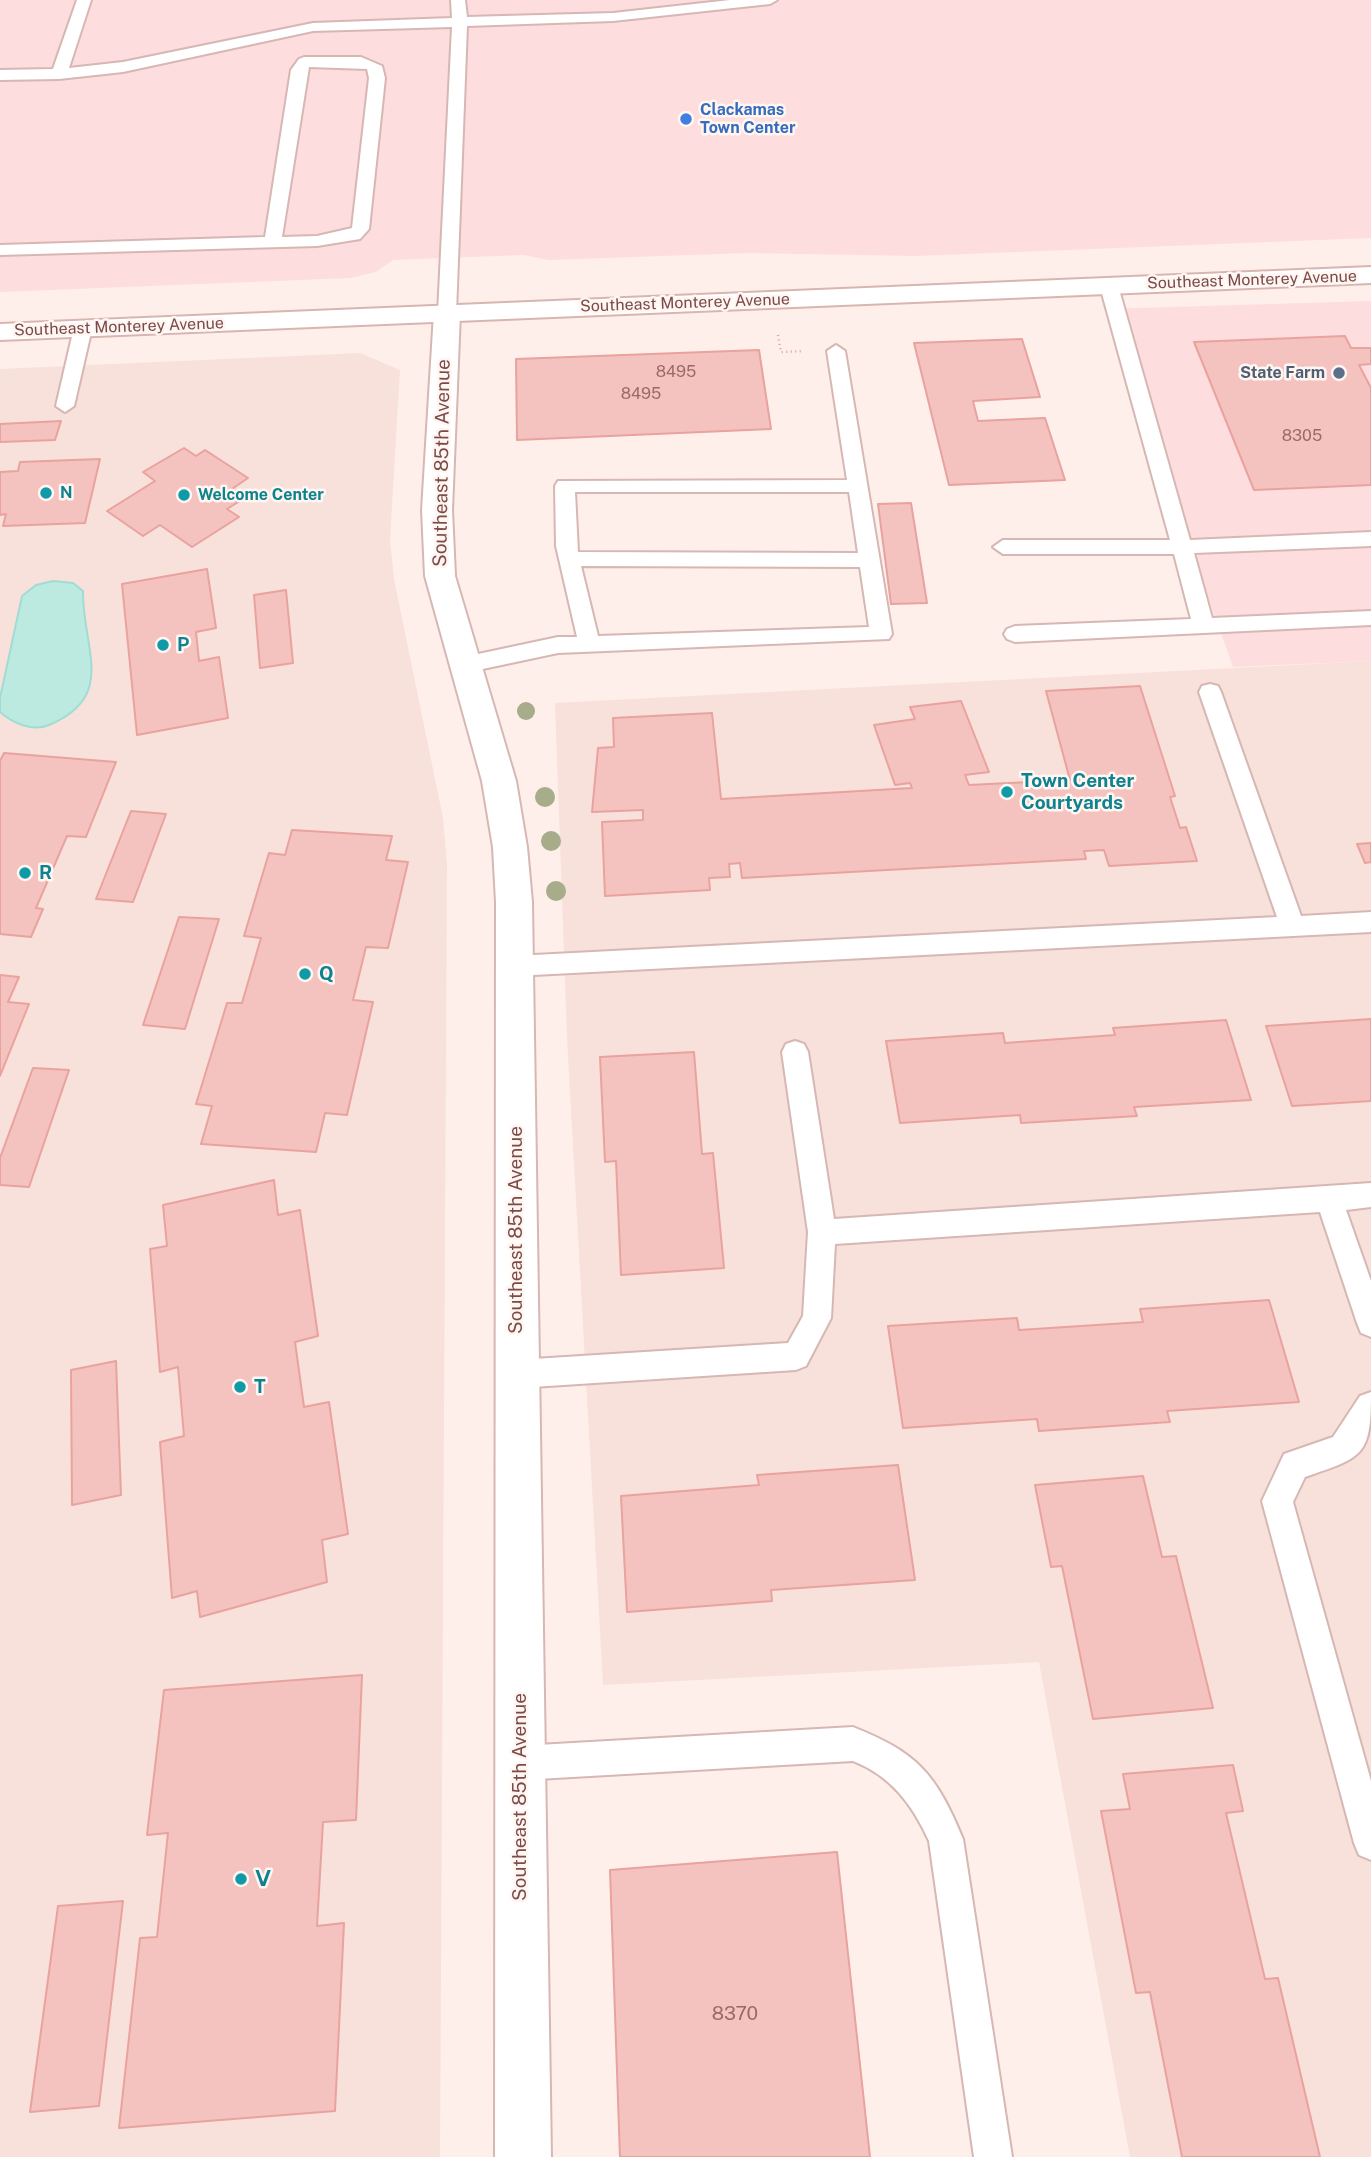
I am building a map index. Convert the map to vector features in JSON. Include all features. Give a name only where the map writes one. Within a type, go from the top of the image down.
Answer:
[{"type":"street","name":"Southeast Monterey Avenue","points":[[0,331],[1371,275]]},
{"type":"street","name":"Southeast 85th Avenue","points":[[447,313],[437,539],[444,598],[489,742],[504,804],[514,902],[523,2157]]},
{"type":"lane","points":[[59,74],[84,0]]},
{"type":"lane","points":[[447,313],[461,46],[458,0]]},
{"type":"lane","points":[[309,45],[459,23],[613,17],[770,0]]},
{"type":"lane","points":[[0,75],[59,74],[125,67],[274,32],[374,66],[377,78],[360,229],[354,235],[340,239],[273,242],[0,250]]},
{"type":"lane","points":[[273,242],[299,70],[309,45]]},
{"type":"lane","points":[[1109,286],[1204,626]]},
{"type":"lane","points":[[65,406],[83,328]]},
{"type":"lane","points":[[464,665],[558,645],[881,634],[836,351]]},
{"type":"lane","points":[[589,643],[569,559],[565,486],[857,486]]},
{"type":"lane","points":[[1003,547],[1182,547],[1371,539]]},
{"type":"lane","points":[[569,559],[870,560]]},
{"type":"lane","points":[[1015,634],[1371,618]]},
{"type":"lane","points":[[1210,692],[1292,926]]},
{"type":"lane","points":[[514,966],[1371,922]]},
{"type":"lane","points":[[517,1374],[796,1356],[817,1318],[822,1232],[795,1052]]},
{"type":"lane","points":[[822,1232],[1371,1195]]},
{"type":"lane","points":[[1329,1199],[1371,1323]]},
{"type":"lane","points":[[1371,1406],[1343,1449],[1295,1465],[1277,1501],[1371,1843]]},
{"type":"lane","points":[[520,1763],[853,1744],[884,1755],[924,1792],[946,1839],[993,2157]]},
{"type":"path","points":[[772,300],[781,352],[836,351]]},
{"type":"shaded area","name":"Clackamas Town Center","points":[[0,0],[1371,0],[1371,238],[916,256],[747,253],[548,260],[524,255],[393,260],[376,272],[350,278],[0,292]]},
{"type":"shaded area","points":[[1371,301],[1371,661],[1233,667],[1105,309]]},
{"type":"shaded area","points":[[360,353],[400,370],[390,540],[394,579],[443,818],[447,865],[440,2157],[0,2157],[0,369]]},
{"type":"shaded area","points":[[1371,661],[1371,2157],[1130,2157],[1039,1662],[603,1685],[567,1038],[555,703]]},
{"type":"water","points":[[53,581],[73,583],[83,591],[92,668],[90,685],[83,700],[70,713],[49,725],[30,727],[10,720],[0,712],[0,698],[22,596],[36,585]]},
{"type":"building","points":[[1345,336],[1351,348],[1371,348],[1371,364],[1359,365],[1371,388],[1371,485],[1254,490],[1194,342]]},
{"type":"building","points":[[1022,339],[1040,397],[973,401],[978,421],[1045,418],[1065,480],[949,485],[914,343]]},
{"type":"building","points":[[759,350],[771,429],[517,440],[516,359]]},
{"type":"building","points":[[61,421],[55,440],[0,442],[0,424]]},
{"type":"building","name":"Welcome Center","points":[[184,448],[196,456],[205,450],[248,478],[229,491],[243,499],[227,509],[239,517],[192,547],[160,525],[143,536],[107,511],[155,481],[143,472]]},
{"type":"building","name":"N","points":[[100,459],[85,523],[3,526],[6,514],[0,515],[0,472],[18,471],[20,462]]},
{"type":"building","points":[[911,503],[927,603],[891,604],[878,504]]},
{"type":"building","name":"P","points":[[207,569],[216,628],[196,632],[199,661],[219,657],[228,718],[137,735],[122,584]]},
{"type":"building","points":[[286,590],[293,663],[260,668],[254,595]]},
{"type":"building","name":"Town Center Courtyards","points":[[1140,686],[1175,796],[1170,797],[1180,828],[1186,827],[1197,861],[1109,866],[1104,850],[1084,851],[1086,859],[742,878],[740,863],[729,864],[730,877],[709,878],[710,890],[605,896],[602,822],[643,820],[643,810],[592,812],[598,748],[614,747],[613,718],[712,713],[721,799],[912,788],[910,783],[895,785],[874,725],[915,719],[910,707],[961,701],[989,772],[965,775],[969,785],[1070,780],[1046,691]]},
{"type":"building","name":"R","points":[[4,753],[116,762],[86,837],[67,836],[36,908],[43,909],[31,937],[0,934],[0,761]]},
{"type":"building","points":[[131,811],[166,814],[133,902],[96,899]]},
{"type":"building","name":"Q","points":[[292,830],[392,836],[386,860],[408,862],[388,948],[366,947],[353,1000],[373,1002],[347,1115],[325,1113],[316,1152],[201,1144],[212,1106],[196,1104],[227,1003],[242,1003],[261,938],[244,936],[269,853],[285,855]]},
{"type":"building","points":[[1371,843],[1371,862],[1365,863],[1357,844]]},
{"type":"building","points":[[179,917],[219,919],[185,1029],[143,1025]]},
{"type":"building","points":[[0,975],[19,977],[8,1002],[29,1004],[0,1076]]},
{"type":"building","points":[[1371,1019],[1371,1101],[1292,1106],[1266,1026]]},
{"type":"building","points":[[1226,1020],[1251,1100],[1134,1107],[1137,1116],[1021,1123],[1020,1115],[900,1123],[886,1041],[1003,1033],[1005,1043],[1115,1035],[1113,1028]]},
{"type":"building","points":[[694,1052],[702,1154],[713,1153],[724,1268],[621,1275],[616,1161],[605,1162],[600,1057]]},
{"type":"building","points":[[33,1068],[69,1070],[29,1187],[0,1185],[0,1158]]},
{"type":"building","name":"T","points":[[274,1180],[278,1215],[300,1210],[318,1336],[295,1342],[304,1407],[329,1402],[348,1534],[322,1540],[327,1582],[200,1617],[197,1591],[172,1598],[160,1442],[184,1436],[178,1367],[160,1372],[150,1249],[167,1246],[163,1205]]},
{"type":"building","points":[[1269,1300],[1299,1402],[1167,1411],[1170,1422],[1039,1431],[1037,1419],[903,1428],[888,1326],[1017,1318],[1019,1330],[1143,1322],[1140,1309]]},
{"type":"building","points":[[116,1361],[121,1495],[72,1505],[71,1370]]},
{"type":"building","points":[[898,1465],[915,1580],[771,1590],[772,1601],[627,1612],[621,1496],[759,1485],[757,1475]]},
{"type":"building","points":[[1143,1476],[1162,1557],[1176,1556],[1213,1708],[1093,1719],[1062,1566],[1051,1567],[1035,1485]]},
{"type":"building","name":"V","points":[[362,1675],[356,1820],[323,1822],[317,1926],[344,1923],[335,2111],[119,2128],[140,1938],[157,1937],[168,1833],[147,1835],[164,1690]]},
{"type":"building","points":[[1233,1765],[1243,1811],[1226,1813],[1265,1979],[1278,1978],[1320,2157],[1182,2157],[1150,1992],[1136,1993],[1101,1811],[1130,1809],[1123,1774]]},
{"type":"building","points":[[837,1852],[870,2157],[620,2157],[610,1870]]},
{"type":"building","points":[[123,1901],[99,2106],[30,2112],[58,1906]]},
{"type":"place","name":"Clackamas Town Center","points":[[686,119]]},
{"type":"place","name":"State Farm","points":[[1339,373]]},
{"type":"place","name":"N","points":[[46,493]]},
{"type":"place","name":"Welcome Center","points":[[184,495]]},
{"type":"place","name":"P","points":[[163,645]]},
{"type":"place","name":"Town Center Courtyards","points":[[1007,792]]},
{"type":"place","name":"R","points":[[25,873]]},
{"type":"place","name":"Q","points":[[305,974]]},
{"type":"place","name":"T","points":[[240,1387]]},
{"type":"place","name":"V","points":[[241,1879]]}]
